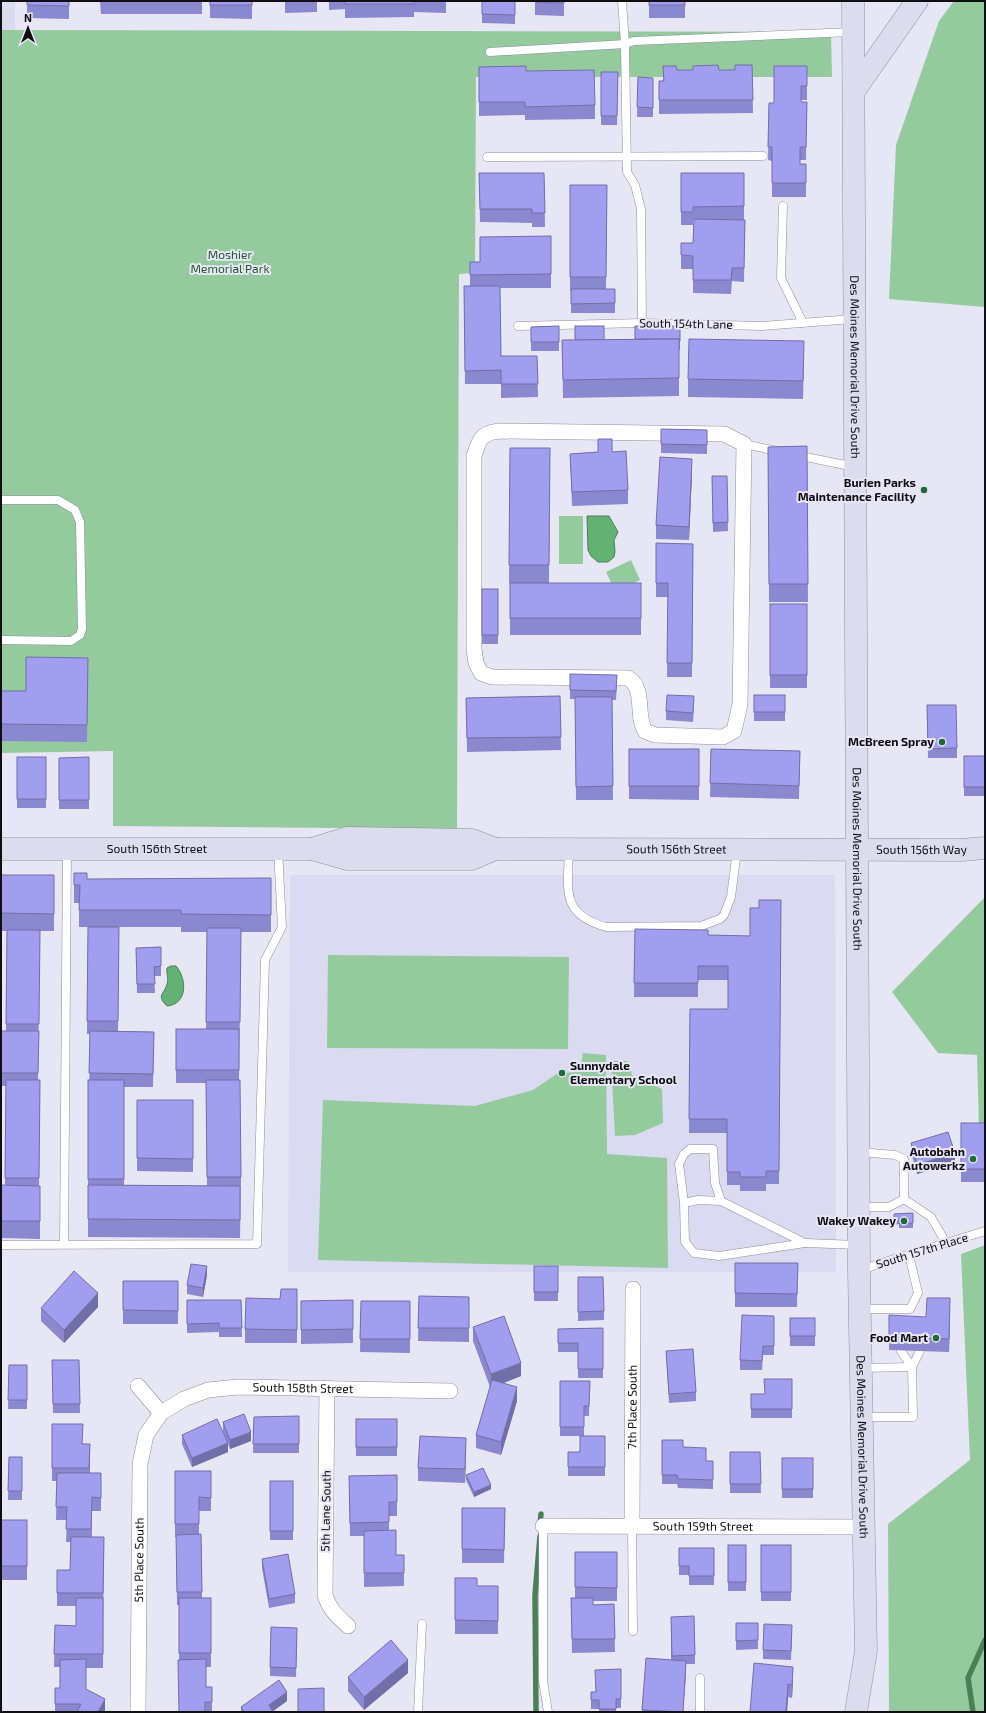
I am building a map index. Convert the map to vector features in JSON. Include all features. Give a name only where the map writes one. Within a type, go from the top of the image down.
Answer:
[{"type":"main road","name":"Des Moines Memorial Drive South","points":[[853,1],[859,1271],[866,1651],[856,1712]]},
{"type":"main road","points":[[854,91],[917,1]]},
{"type":"main road","name":"South 156th Street","points":[[1,849],[312,849],[347,838],[472,840],[495,849],[858,849]]},
{"type":"main road","name":"South 156th Way","points":[[858,849],[961,850],[985,848]]},
{"type":"street","points":[[487,432],[724,434],[744,444],[740,704],[734,731],[723,737],[655,735],[645,731],[640,723],[638,690],[633,682],[628,678],[492,677],[481,673],[476,664],[474,649],[474,456],[479,441],[487,432]]},
{"type":"street","name":"7th Place South","points":[[632,1526],[633,1289]]},
{"type":"street","points":[[138,1386],[161,1413]]},
{"type":"street","name":"South 158th Street","points":[[161,1413],[184,1399],[208,1390],[238,1387],[450,1391]]},
{"type":"street","name":"5th Lane South","points":[[327,1388],[325,1595],[334,1614],[348,1626]]},
{"type":"street","name":"5th Place South","points":[[138,1712],[140,1464],[146,1435],[161,1413]]},
{"type":"street","name":"South 159th Street","points":[[543,1526],[863,1527]]},
{"type":"lane","points":[[622,1],[625,44],[627,172],[635,185],[641,209],[642,323]]},
{"type":"lane","points":[[490,52],[625,44],[634,41],[852,32]]},
{"type":"lane","points":[[487,157],[763,156]]},
{"type":"lane","points":[[783,206],[781,278],[803,323]]},
{"type":"lane","name":"South 154th Lane","points":[[518,326],[642,323],[762,326],[854,319]]},
{"type":"lane","points":[[744,444],[856,467]]},
{"type":"lane","points":[[1,500],[58,500],[75,510],[80,522],[82,621],[80,635],[71,641],[1,640]]},
{"type":"lane","points":[[64,1244],[67,849]]},
{"type":"lane","points":[[1,1245],[257,1244],[264,960],[282,927],[278,849]]},
{"type":"lane","points":[[569,849],[568,896],[572,906],[580,916],[592,923],[606,927],[701,926],[720,919],[724,915],[731,897],[737,849]]},
{"type":"lane","points":[[721,1201],[715,1184],[712,1149],[690,1149],[684,1154],[679,1164],[684,1203],[685,1242],[694,1253],[720,1256],[806,1243],[859,1245]]},
{"type":"lane","points":[[859,1152],[895,1155],[904,1159],[904,1199]]},
{"type":"lane","points":[[859,1207],[889,1207],[904,1199]]},
{"type":"lane","points":[[904,1199],[931,1217],[946,1243]]},
{"type":"lane","points":[[684,1203],[698,1200],[721,1201],[806,1243]]},
{"type":"lane","name":"South 157th Place","points":[[859,1271],[985,1231]]},
{"type":"lane","points":[[860,1309],[910,1313],[918,1293],[909,1255]]},
{"type":"lane","points":[[901,1351],[912,1368]]},
{"type":"lane","points":[[862,1417],[913,1417],[912,1368],[920,1351]]},
{"type":"lane","points":[[861,1368],[912,1368]]},
{"type":"lane","points":[[543,1526],[543,1681],[548,1712]]},
{"type":"lane","points":[[632,1526],[633,1631]]},
{"type":"lane","points":[[418,1712],[422,1624]]},
{"type":"lane","points":[[700,1678],[700,1712]]},
{"type":"shaded area","points":[[1,1],[15,1],[15,30],[1,30]]},
{"type":"shaded area","points":[[587,516],[609,516],[618,532],[614,540],[614,557],[608,562],[598,562],[591,556],[588,550]]},
{"type":"shaded area","name":"Sunnydale Elementary School","points":[[290,875],[835,875],[836,1272],[288,1272]]},
{"type":"shaded area","points":[[176,966],[180,971],[184,984],[184,990],[179,1001],[167,1006],[161,997],[168,982],[167,968]]},
{"type":"green space","points":[[954,1],[985,1],[985,307],[889,299],[896,145],[939,21]]},
{"type":"green space","name":"Moshier Memorial Park","points":[[1,30],[831,32],[832,77],[476,77],[475,273],[459,274],[457,829],[113,826],[113,751],[1,753]]},
{"type":"green space","points":[[559,516],[583,516],[583,564],[559,564]]},
{"type":"green space","points":[[631,560],[640,580],[615,591],[606,572]]},
{"type":"green space","points":[[985,897],[985,1130],[979,1129],[977,1055],[938,1053],[892,992]]},
{"type":"green space","points":[[328,955],[569,957],[568,1049],[327,1048]]},
{"type":"green space","points":[[583,1053],[606,1055],[607,1154],[667,1158],[668,1268],[318,1260],[323,1100],[475,1106],[533,1090],[558,1073],[580,1072]]},
{"type":"green space","points":[[611,1061],[628,1061],[632,1075],[662,1089],[663,1123],[635,1135],[615,1136]]},
{"type":"green space","points":[[985,1245],[985,1712],[889,1712],[888,1524],[970,1460],[961,1254]]},
{"type":"building","points":[[27,1],[69,1],[69,6],[27,5]]},
{"type":"building","points":[[210,1],[252,1],[252,5],[210,5]]},
{"type":"building","points":[[345,1],[414,1],[414,4],[345,4]]},
{"type":"building","points":[[482,1],[515,1],[515,15],[482,14]]},
{"type":"building","points":[[564,1],[564,3],[535,2]]},
{"type":"building","points":[[649,1],[685,1],[685,5],[649,5]]},
{"type":"building","points":[[718,65],[719,70],[735,70],[735,65],[752,65],[753,100],[659,100],[659,81],[664,81],[663,66],[676,66],[677,70],[693,70],[693,66]]},
{"type":"building","points":[[526,66],[526,71],[594,70],[595,105],[525,107],[525,102],[479,102],[479,67]]},
{"type":"building","points":[[774,66],[807,66],[807,86],[801,86],[801,102],[807,102],[806,147],[800,147],[800,164],[806,164],[806,183],[772,183],[772,147],[768,147],[769,103],[774,103]]},
{"type":"building","points":[[601,72],[618,72],[617,116],[601,116]]},
{"type":"building","points":[[638,77],[653,78],[653,108],[637,107]]},
{"type":"building","points":[[479,173],[544,173],[545,213],[532,213],[532,209],[480,209]]},
{"type":"building","points":[[681,173],[744,173],[744,206],[693,207],[693,212],[681,212]]},
{"type":"building","points":[[570,185],[607,185],[606,277],[570,277]]},
{"type":"building","points":[[694,219],[745,220],[744,268],[732,268],[731,280],[693,280],[693,256],[681,255],[681,243],[693,243]]},
{"type":"building","points":[[551,236],[551,274],[470,275],[470,262],[480,262],[480,237]]},
{"type":"building","points":[[464,286],[500,286],[501,356],[537,356],[538,384],[501,384],[501,370],[465,371]]},
{"type":"building","points":[[571,289],[615,289],[615,303],[571,304]]},
{"type":"building","points":[[559,326],[559,342],[531,342],[531,327]]},
{"type":"building","points":[[575,326],[604,326],[604,340],[575,340]]},
{"type":"building","points":[[635,326],[680,326],[680,341],[679,339],[635,339]]},
{"type":"building","points":[[679,339],[679,378],[563,380],[562,340]]},
{"type":"building","points":[[689,339],[804,341],[803,381],[688,379]]},
{"type":"building","points":[[661,429],[707,430],[707,445],[661,444]]},
{"type":"building","points":[[598,439],[612,439],[612,452],[626,451],[628,490],[572,492],[570,454],[598,452]]},
{"type":"building","points":[[807,446],[808,584],[769,584],[768,447]]},
{"type":"building","points":[[510,448],[550,448],[549,565],[509,565]]},
{"type":"building","points":[[660,457],[692,459],[689,527],[656,525]]},
{"type":"building","points":[[712,476],[727,476],[728,522],[713,523]]},
{"type":"building","points":[[656,543],[693,544],[692,663],[667,663],[668,583],[656,583]]},
{"type":"building","points":[[510,583],[641,583],[641,618],[510,618]]},
{"type":"building","points":[[482,589],[498,589],[498,635],[482,635]]},
{"type":"building","points":[[770,604],[807,604],[807,675],[770,675]]},
{"type":"building","points":[[26,657],[88,658],[87,725],[1,724],[1,691],[26,691]]},
{"type":"building","points":[[570,674],[617,675],[616,691],[570,690]]},
{"type":"building","points":[[667,695],[694,696],[693,713],[666,711]]},
{"type":"building","points":[[754,695],[785,695],[785,712],[754,712]]},
{"type":"building","points":[[560,696],[561,737],[467,738],[466,698]]},
{"type":"building","points":[[575,697],[612,697],[613,786],[576,787]]},
{"type":"building","points":[[927,705],[956,705],[957,748],[928,749]]},
{"type":"building","points":[[629,749],[699,749],[699,786],[629,786]]},
{"type":"building","points":[[711,749],[800,751],[799,786],[710,783]]},
{"type":"building","points":[[964,756],[985,756],[985,787],[964,787]]},
{"type":"building","points":[[17,757],[46,757],[46,799],[17,799]]},
{"type":"building","points":[[89,757],[89,800],[59,800],[59,758]]},
{"type":"building","points":[[74,873],[87,873],[87,879],[271,878],[271,915],[181,914],[181,910],[79,910],[80,885],[74,885]]},
{"type":"building","points":[[1,875],[54,875],[54,914],[1,913]]},
{"type":"building","points":[[759,900],[781,900],[779,1171],[766,1171],[766,1177],[740,1177],[740,1172],[727,1172],[727,1119],[689,1119],[690,1009],[728,1009],[728,966],[698,966],[698,983],[634,983],[635,929],[708,930],[708,935],[750,936],[750,908],[759,908]]},
{"type":"building","points":[[88,927],[119,927],[118,1021],[87,1021]]},
{"type":"building","points":[[207,928],[241,928],[240,1022],[206,1022]]},
{"type":"building","points":[[7,930],[40,930],[39,1024],[6,1024]]},
{"type":"building","points":[[161,947],[161,966],[154,967],[155,984],[137,984],[136,948]]},
{"type":"building","points":[[176,1029],[239,1029],[239,1070],[176,1070]]},
{"type":"building","points":[[1,1031],[39,1031],[38,1073],[1,1073]]},
{"type":"building","points":[[90,1031],[154,1032],[153,1074],[89,1073]]},
{"type":"building","points":[[6,1080],[40,1080],[39,1178],[5,1178]]},
{"type":"building","points":[[88,1080],[124,1080],[124,1179],[88,1179]]},
{"type":"building","points":[[206,1080],[240,1080],[241,1177],[207,1177]]},
{"type":"building","points":[[137,1100],[193,1100],[193,1159],[137,1158]]},
{"type":"building","name":"Autobahn Autowerkz","points":[[961,1123],[985,1123],[985,1169],[961,1169]]},
{"type":"building","points":[[948,1132],[955,1153],[917,1165],[911,1143]]},
{"type":"building","points":[[1,1185],[40,1186],[40,1221],[1,1221]]},
{"type":"building","points":[[88,1185],[240,1186],[240,1220],[88,1219]]},
{"type":"building","points":[[913,1213],[913,1223],[899,1224],[899,1220],[894,1220],[894,1214]]},
{"type":"building","points":[[735,1263],[798,1263],[797,1294],[735,1293]]},
{"type":"building","points":[[191,1264],[207,1266],[203,1288],[187,1285]]},
{"type":"building","points":[[534,1266],[558,1266],[558,1292],[534,1292]]},
{"type":"building","points":[[74,1271],[98,1293],[64,1330],[41,1308]]},
{"type":"building","points":[[578,1277],[603,1277],[604,1311],[578,1312]]},
{"type":"building","points":[[123,1281],[178,1281],[178,1311],[123,1310]]},
{"type":"building","points":[[281,1289],[297,1289],[297,1330],[245,1329],[246,1298],[280,1299]]},
{"type":"building","points":[[419,1296],[469,1297],[469,1328],[418,1328]]},
{"type":"building","points":[[927,1298],[950,1298],[949,1339],[889,1337],[889,1315],[926,1317]]},
{"type":"building","points":[[187,1300],[241,1300],[242,1328],[219,1328],[219,1323],[187,1324]]},
{"type":"building","points":[[353,1300],[353,1329],[301,1330],[301,1301]]},
{"type":"building","points":[[361,1301],[410,1301],[410,1339],[360,1339]]},
{"type":"building","points":[[742,1315],[774,1316],[774,1346],[763,1346],[762,1361],[740,1360]]},
{"type":"building","points":[[504,1316],[521,1363],[491,1374],[473,1327]]},
{"type":"building","points":[[790,1318],[815,1318],[815,1336],[790,1336]]},
{"type":"building","points":[[603,1328],[603,1369],[578,1369],[578,1343],[558,1343],[558,1329]]},
{"type":"building","points":[[693,1349],[696,1392],[669,1394],[666,1351]]},
{"type":"building","points":[[52,1360],[79,1360],[80,1404],[53,1404]]},
{"type":"building","points":[[9,1365],[27,1365],[27,1400],[8,1400]]},
{"type":"building","points":[[764,1379],[792,1379],[792,1409],[751,1409],[751,1394],[765,1394]]},
{"type":"building","points":[[492,1380],[517,1387],[501,1442],[476,1435]]},
{"type":"building","points":[[560,1381],[590,1381],[589,1406],[584,1406],[584,1427],[560,1427]]},
{"type":"building","points":[[244,1414],[251,1432],[230,1440],[223,1422]]},
{"type":"building","points":[[299,1416],[299,1444],[253,1444],[254,1417]]},
{"type":"building","points":[[217,1419],[228,1443],[192,1458],[182,1435]]},
{"type":"building","points":[[356,1419],[397,1419],[397,1447],[356,1447]]},
{"type":"building","points":[[52,1424],[83,1424],[82,1444],[90,1444],[89,1468],[52,1468]]},
{"type":"building","points":[[420,1436],[466,1438],[465,1469],[418,1468]]},
{"type":"building","points":[[580,1436],[605,1436],[605,1467],[568,1467],[568,1452],[580,1452]]},
{"type":"building","points":[[662,1440],[683,1440],[683,1447],[706,1448],[706,1461],[713,1461],[713,1480],[678,1479],[677,1475],[662,1475]]},
{"type":"building","points":[[730,1452],[760,1452],[761,1484],[730,1484]]},
{"type":"building","points":[[9,1457],[22,1457],[22,1491],[8,1491]]},
{"type":"building","points":[[782,1458],[813,1458],[813,1489],[782,1489]]},
{"type":"building","points":[[483,1468],[491,1485],[474,1492],[466,1475]]},
{"type":"building","points":[[175,1471],[211,1471],[211,1498],[199,1497],[199,1524],[175,1524]]},
{"type":"building","points":[[57,1473],[101,1473],[101,1498],[92,1497],[91,1529],[66,1529],[67,1507],[56,1507]]},
{"type":"building","points":[[397,1475],[397,1502],[389,1502],[389,1522],[350,1523],[349,1476]]},
{"type":"building","points":[[270,1481],[293,1481],[293,1531],[270,1531]]},
{"type":"building","points":[[462,1508],[505,1508],[504,1550],[462,1549]]},
{"type":"building","points":[[1,1520],[27,1520],[27,1566],[1,1566]]},
{"type":"building","points":[[396,1530],[396,1555],[404,1555],[404,1573],[364,1573],[364,1531]]},
{"type":"building","points":[[201,1534],[202,1592],[177,1592],[176,1535]]},
{"type":"building","points":[[71,1537],[104,1537],[103,1593],[57,1593],[57,1570],[70,1570]]},
{"type":"building","points":[[728,1545],[746,1545],[746,1582],[728,1582]]},
{"type":"building","points":[[761,1545],[791,1545],[791,1592],[761,1592]]},
{"type":"building","points":[[679,1548],[714,1548],[714,1576],[689,1576],[689,1566],[679,1566]]},
{"type":"building","points":[[575,1552],[617,1552],[617,1588],[575,1587]]},
{"type":"building","points":[[288,1554],[295,1594],[269,1599],[262,1559]]},
{"type":"building","points":[[455,1578],[477,1578],[477,1586],[498,1586],[498,1621],[455,1620]]},
{"type":"building","points":[[76,1598],[103,1598],[103,1654],[54,1654],[55,1625],[76,1626]]},
{"type":"building","points":[[179,1598],[211,1598],[211,1653],[179,1653]]},
{"type":"building","points":[[571,1598],[593,1598],[593,1605],[614,1604],[615,1639],[572,1639]]},
{"type":"building","points":[[694,1616],[695,1655],[672,1656],[671,1617]]},
{"type":"building","points":[[736,1623],[758,1623],[758,1640],[736,1641]]},
{"type":"building","points":[[764,1624],[792,1625],[791,1651],[763,1650]]},
{"type":"building","points":[[271,1627],[297,1628],[296,1668],[270,1667]]},
{"type":"building","points":[[391,1640],[408,1660],[364,1697],[348,1677]]},
{"type":"building","points":[[646,1658],[686,1661],[683,1712],[642,1710]]},
{"type":"building","points":[[86,1659],[86,1689],[105,1699],[98,1712],[77,1712],[81,1704],[55,1704],[55,1688],[60,1688],[60,1660]]},
{"type":"building","points":[[206,1659],[206,1687],[212,1687],[212,1702],[205,1702],[205,1712],[179,1712],[178,1660]]},
{"type":"building","points":[[754,1663],[793,1667],[792,1685],[788,1684],[786,1712],[750,1712]]},
{"type":"building","points":[[621,1669],[621,1699],[616,1699],[616,1709],[599,1709],[599,1700],[591,1700],[591,1692],[596,1692],[595,1670]]},
{"type":"building","points":[[279,1680],[287,1692],[269,1705],[273,1712],[244,1712],[241,1707]]},
{"type":"building","points":[[324,1688],[324,1712],[298,1712],[298,1689]]},
{"type":"waterway","points":[[540,1525],[541,1514]]},
{"type":"waterway","points":[[536,1712],[535,1595],[540,1536]]},
{"type":"waterway","points":[[973,1712],[968,1678],[985,1640]]},
{"type":"place","name":"Burien Parks Maintenance Facility","points":[[924,490]]},
{"type":"place","name":"McBreen Spray","points":[[942,742]]},
{"type":"place","name":"Sunnydale Elementary School","points":[[562,1073]]},
{"type":"place","name":"Autobahn Autowerkz","points":[[973,1159]]},
{"type":"place","name":"Wakey Wakey","points":[[904,1221]]},
{"type":"place","name":"Food Mart","points":[[936,1338]]}]
